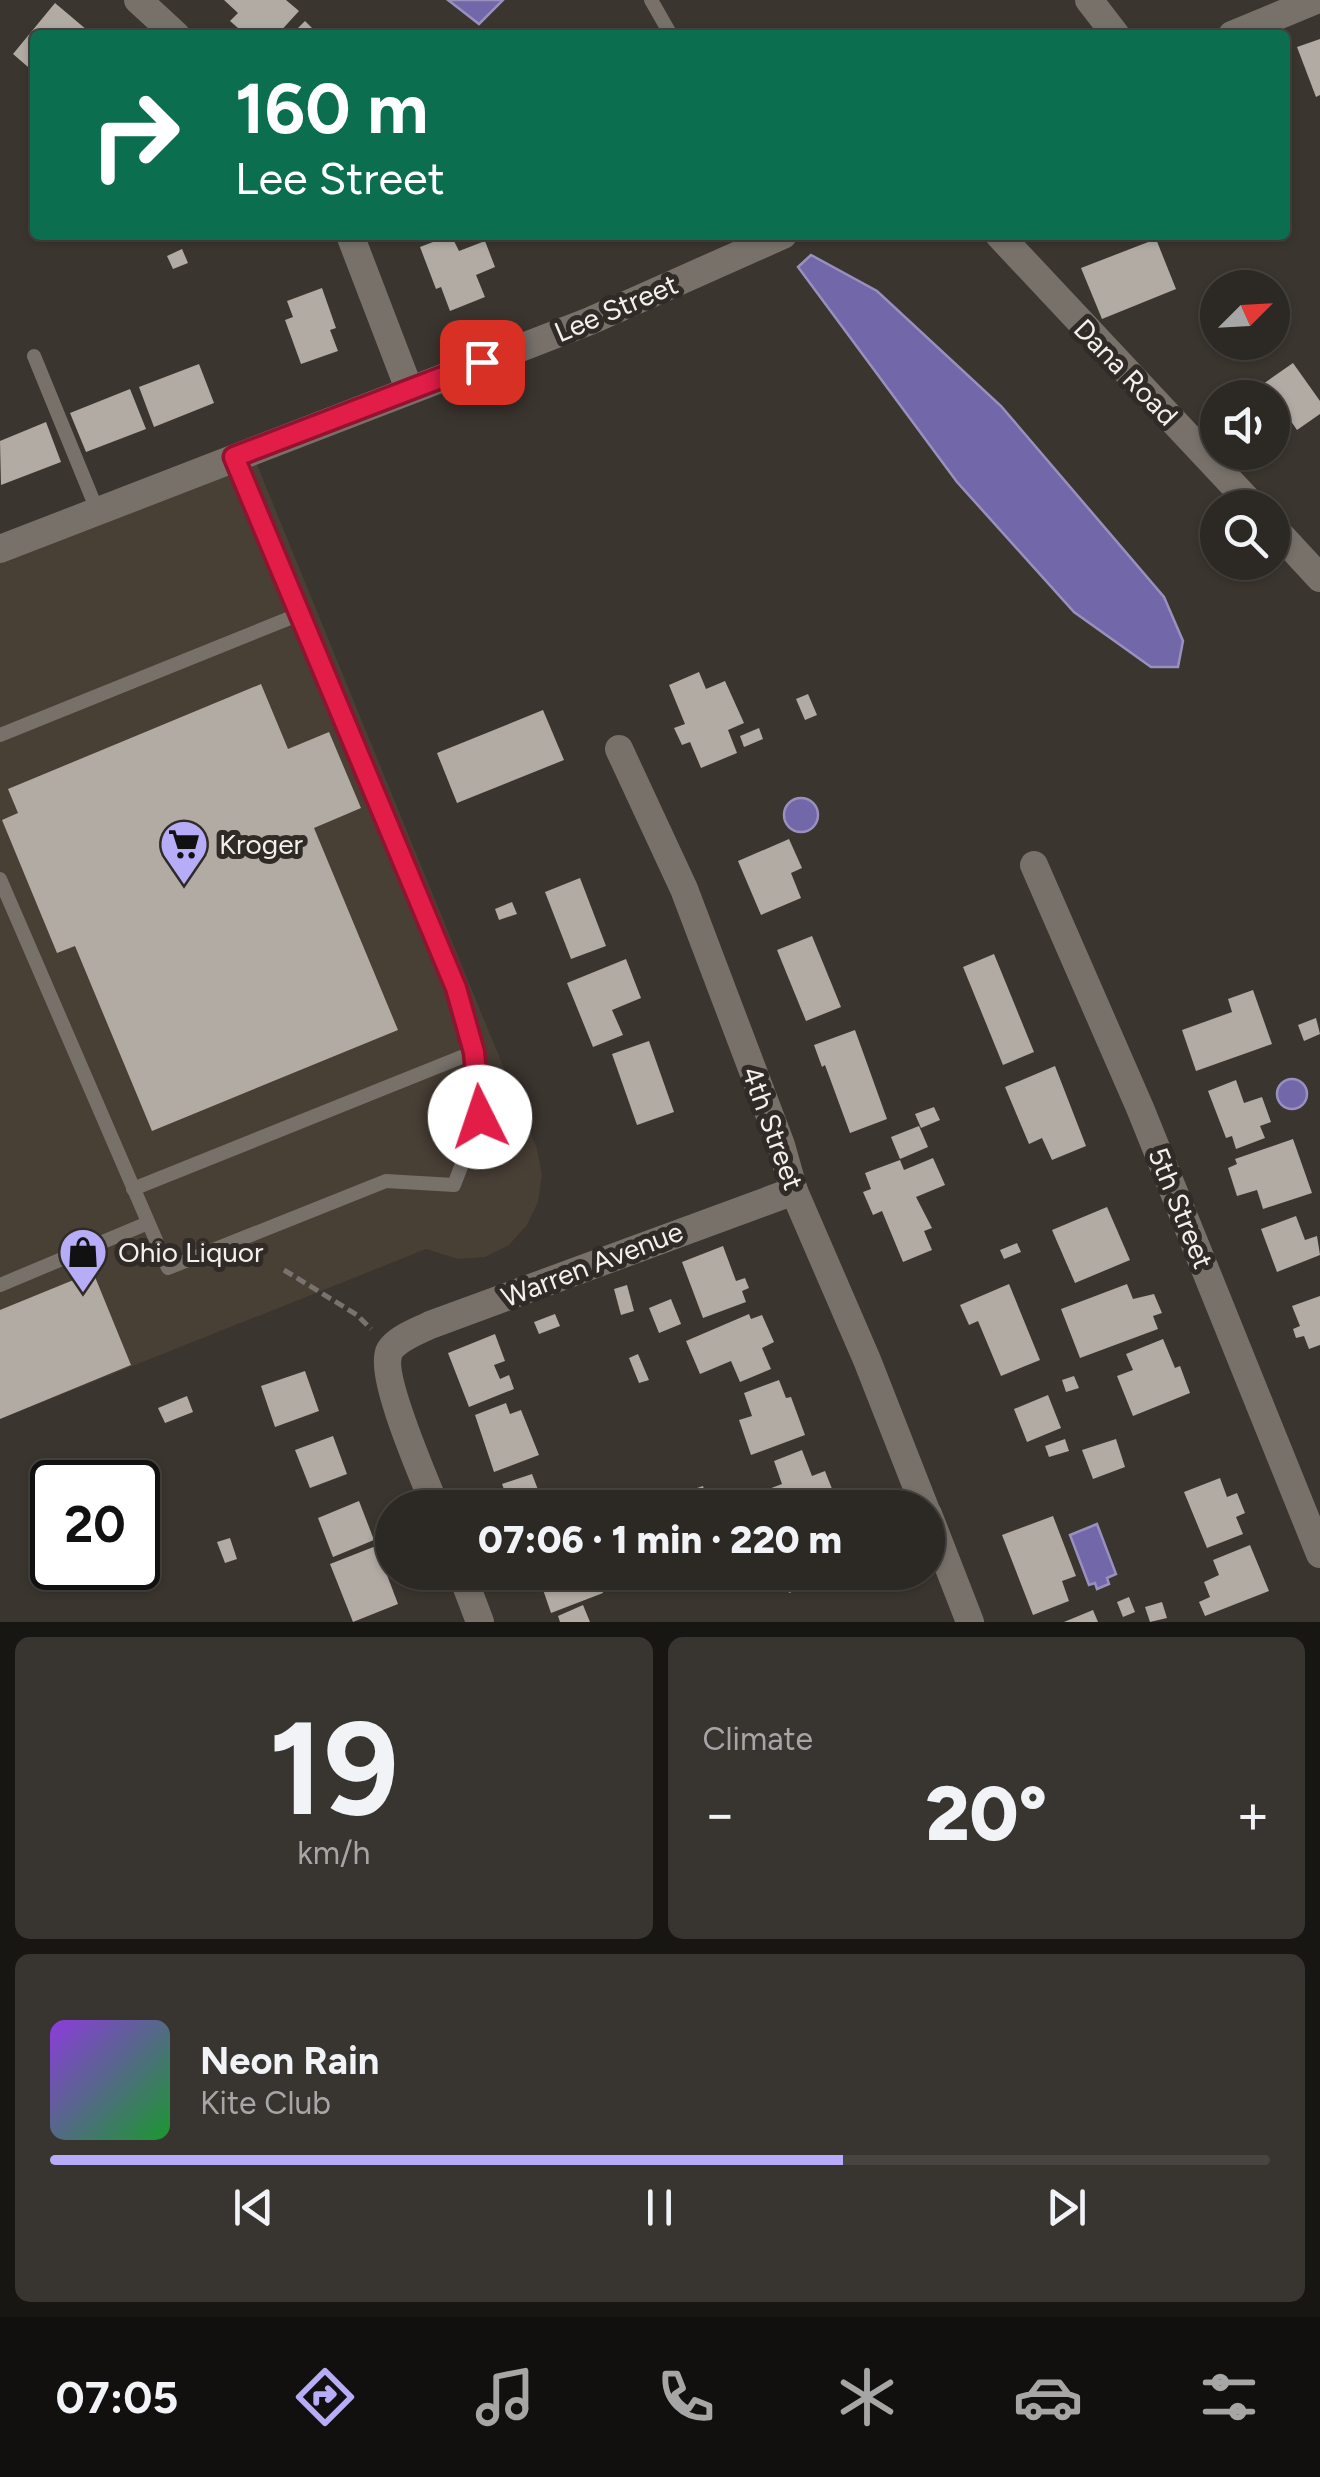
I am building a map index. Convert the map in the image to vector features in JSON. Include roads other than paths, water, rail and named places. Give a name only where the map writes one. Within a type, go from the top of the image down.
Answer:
[{"type":"street","points":[[138,0],[171,30]]},
{"type":"street","points":[[1090,0],[1112,30]]},
{"type":"street","points":[[1244,30],[1316,0]]},
{"type":"street","points":[[352,240],[409,390]]},
{"type":"street","name":"Lee Street","points":[[0,548],[590,321],[772,240]]},
{"type":"street","name":"Dana Road","points":[[1004,240],[1238,490]]},
{"type":"street","points":[[1290,546],[1320,578]]},
{"type":"street","name":"4th Street","points":[[619,749],[684,889],[781,1146],[794,1191],[918,1490]]},
{"type":"street","name":"5th Street","points":[[1034,865],[1140,1108],[1320,1554]]},
{"type":"street","name":"Warren Avenue","points":[[429,1490],[394,1397],[387,1360],[392,1347],[430,1325],[794,1191]]},
{"type":"street","points":[[945,1558],[970,1622]]},
{"type":"street","points":[[468,1590],[480,1622]]},
{"type":"lane","points":[[651,0],[668,30]]},
{"type":"lane","points":[[34,356],[97,510]]},
{"type":"lane","points":[[0,879],[168,1268],[386,1180],[454,1185],[480,1117],[474,1052],[456,988],[234,457]]},
{"type":"lane","points":[[0,735],[300,614]]},
{"type":"lane","points":[[134,1189],[474,1052]]},
{"type":"lane","points":[[0,1285],[148,1223]]},
{"type":"place","name":"Kroger","points":[[184,886]]},
{"type":"place","name":"Ohio Liquor","points":[[83,1294]]}]
